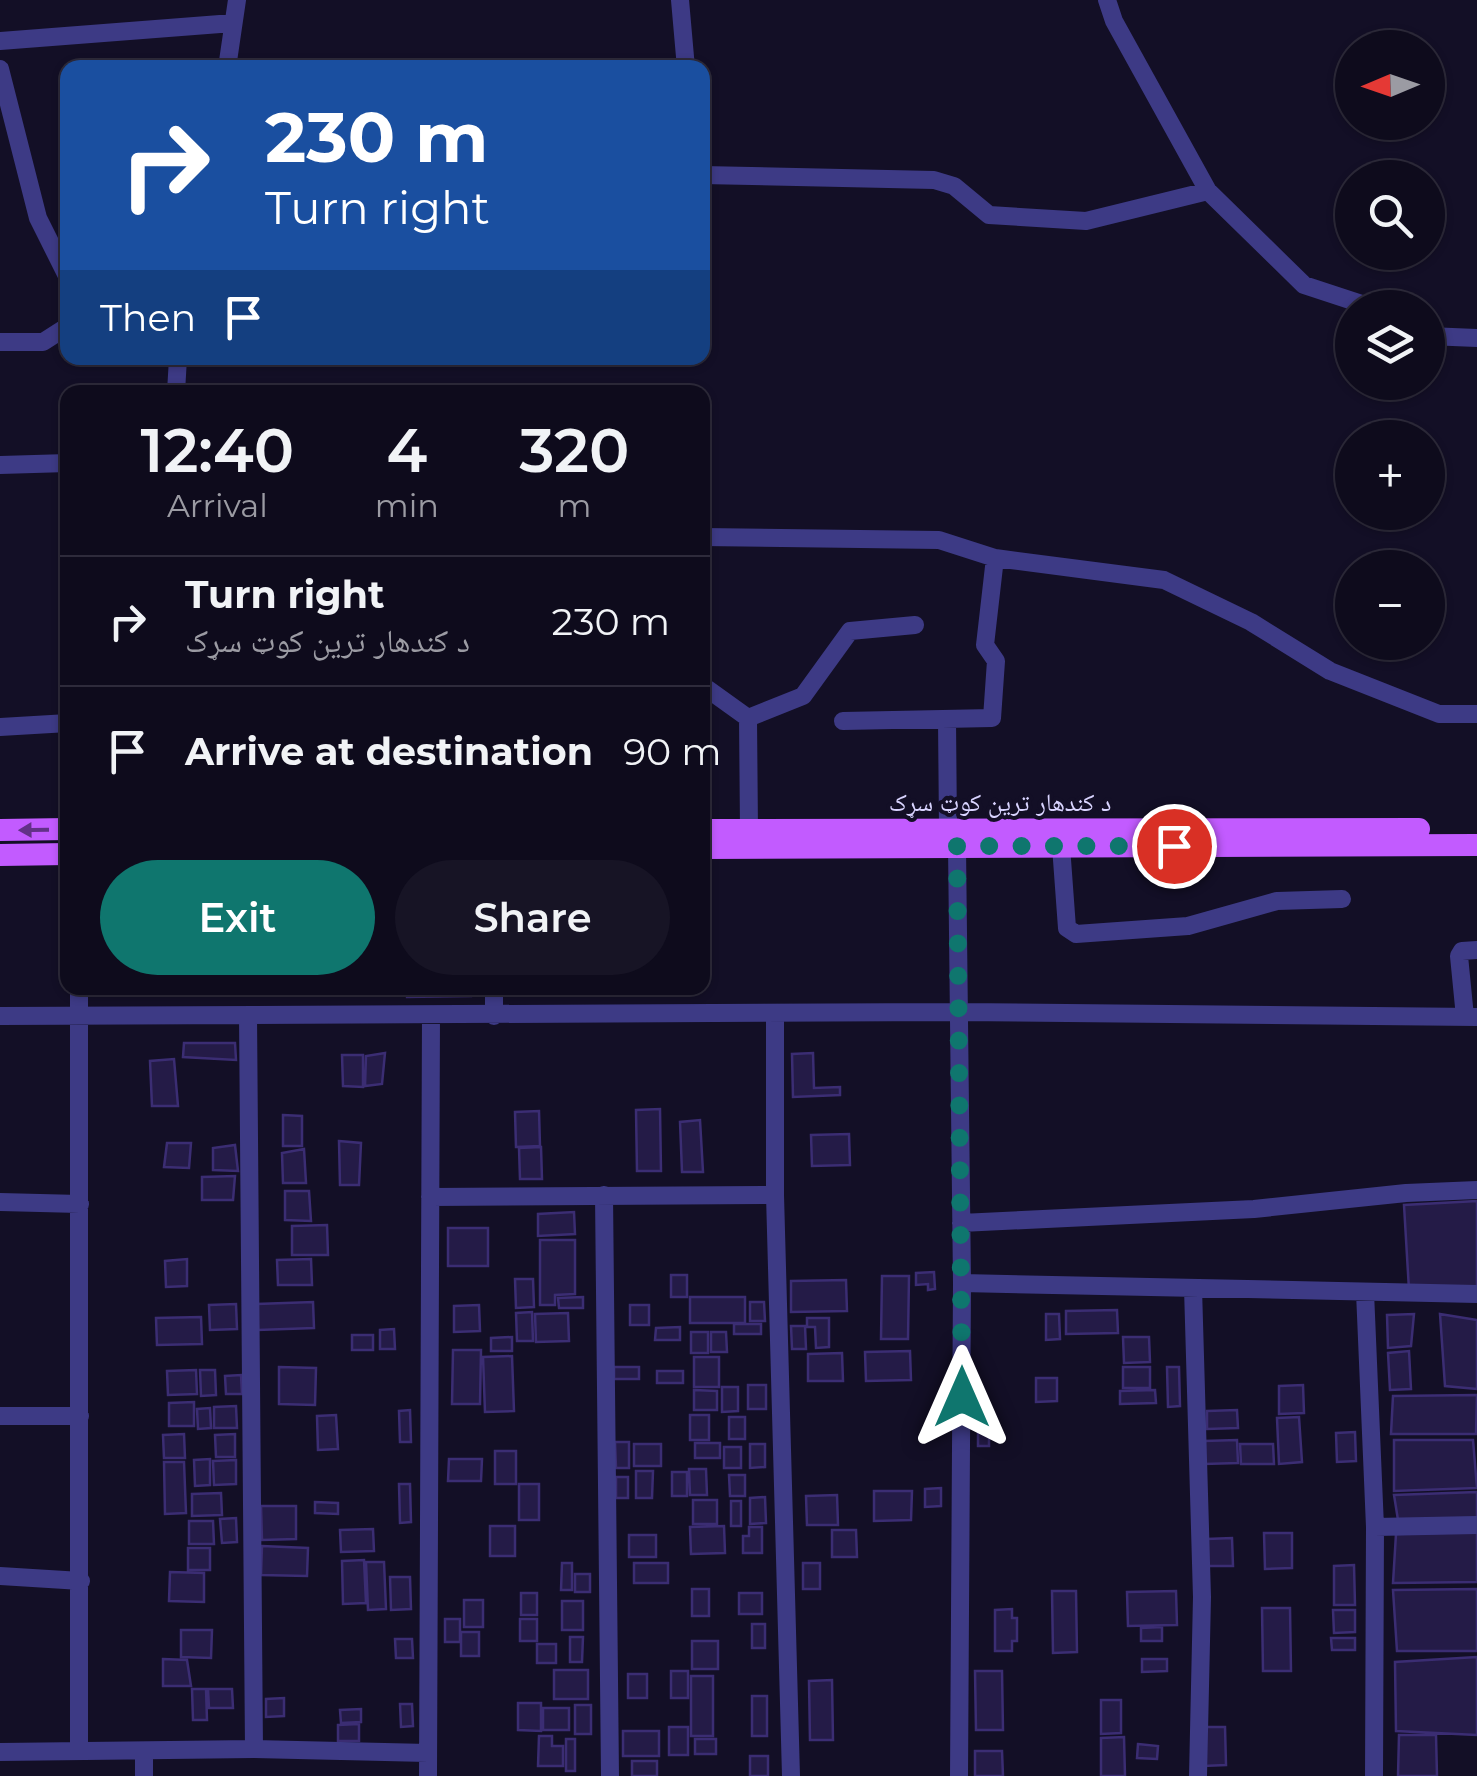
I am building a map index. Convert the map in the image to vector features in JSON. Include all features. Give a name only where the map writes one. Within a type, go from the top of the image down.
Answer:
[{"type":"main road","points":[[0,830],[60,829]]},
{"type":"main road","name":"د کندهار ترين کوټ سړک","points":[[710,830],[952,838],[1061,846],[1477,845]]},
{"type":"main road","name":"د کندهار ترين کوټ سړک","points":[[710,848],[952,838],[1477,830]]},
{"type":"main road","points":[[0,854],[60,854]]},
{"type":"street","points":[[228,60],[237,0]]},
{"type":"street","points":[[680,0],[685,60]]},
{"type":"street","points":[[1107,0],[1114,21],[1208,192],[1304,285],[1335,295]]},
{"type":"street","points":[[0,41],[233,23]]},
{"type":"street","points":[[0,69],[38,218],[60,262]]},
{"type":"street","points":[[710,175],[934,180],[954,186],[990,215],[1086,221],[1208,192]]},
{"type":"street","points":[[0,342],[42,342],[60,331]]},
{"type":"street","points":[[1445,337],[1477,338]]},
{"type":"street","points":[[0,465],[60,463]]},
{"type":"street","points":[[710,537],[939,540],[996,558],[1164,580],[1252,622],[1330,671],[1440,714],[1477,714]]},
{"type":"street","points":[[843,721],[988,719],[994,713],[996,661],[985,645],[996,558]]},
{"type":"street","points":[[748,718],[804,696],[850,631],[915,624]]},
{"type":"street","points":[[710,691],[748,718]]},
{"type":"street","points":[[748,718],[748,830]]},
{"type":"street","points":[[947,720],[958,1012],[962,1284],[959,1776]]},
{"type":"street","points":[[0,727],[60,723]]},
{"type":"street","points":[[1061,846],[1067,928],[1076,934],[1188,926],[1277,901],[1342,899]]},
{"type":"street","points":[[0,1016],[958,1012],[1471,1017],[1460,952],[1477,950]]},
{"type":"street","points":[[79,995],[79,1750]]},
{"type":"street","points":[[494,995],[494,1016]]},
{"type":"street","points":[[775,1013],[791,1776]]},
{"type":"street","points":[[428,1776],[432,1014]]},
{"type":"street","points":[[248,1015],[254,1749]]},
{"type":"street","points":[[961,1223],[1254,1209],[1406,1193],[1477,1190]]},
{"type":"street","points":[[430,1197],[776,1194]]},
{"type":"street","points":[[604,1195],[610,1776]]},
{"type":"street","points":[[0,1202],[80,1204]]},
{"type":"street","points":[[962,1284],[1477,1294]]},
{"type":"street","points":[[1193,1288],[1202,1596],[1198,1776]]},
{"type":"street","points":[[1364,1292],[1375,1526],[1374,1776]]},
{"type":"street","points":[[0,1416],[80,1416]]},
{"type":"street","points":[[1375,1526],[1477,1526]]},
{"type":"street","points":[[0,1576],[81,1582]]},
{"type":"street","points":[[0,1752],[254,1749],[428,1754]]},
{"type":"street","points":[[144,1751],[144,1776]]},
{"type":"building","points":[[407,995],[471,995],[471,996]]},
{"type":"building","points":[[184,1043],[235,1043],[236,1060],[183,1057]]},
{"type":"building","points":[[385,1053],[382,1084],[365,1086],[366,1056]]},
{"type":"building","points":[[813,1053],[814,1088],[840,1087],[840,1095],[793,1097],[792,1054]]},
{"type":"building","points":[[342,1055],[363,1055],[363,1087],[343,1086]]},
{"type":"building","points":[[174,1059],[178,1106],[152,1106],[150,1061]]},
{"type":"building","points":[[660,1109],[661,1171],[637,1171],[636,1110]]},
{"type":"building","points":[[539,1111],[540,1146],[516,1147],[515,1112]]},
{"type":"building","points":[[283,1115],[302,1116],[302,1146],[283,1146]]},
{"type":"building","points":[[700,1120],[703,1172],[682,1172],[680,1122]]},
{"type":"building","points":[[849,1134],[850,1165],[812,1166],[811,1135]]},
{"type":"building","points":[[339,1141],[361,1143],[359,1185],[340,1185]]},
{"type":"building","points":[[167,1143],[191,1143],[189,1168],[164,1167]]},
{"type":"building","points":[[235,1145],[238,1171],[213,1170],[213,1148]]},
{"type":"building","points":[[541,1147],[542,1179],[520,1179],[519,1148]]},
{"type":"building","points":[[304,1149],[306,1183],[283,1183],[282,1153]]},
{"type":"building","points":[[235,1176],[233,1200],[202,1200],[202,1177]]},
{"type":"building","points":[[285,1191],[309,1191],[311,1221],[285,1220]]},
{"type":"building","points":[[1477,1201],[1477,1286],[1409,1290],[1404,1205]]},
{"type":"building","points":[[574,1212],[575,1234],[538,1236],[538,1214]]},
{"type":"building","points":[[327,1225],[328,1255],[292,1255],[292,1226]]},
{"type":"building","points":[[448,1228],[488,1228],[488,1266],[448,1266]]},
{"type":"building","points":[[540,1240],[575,1240],[575,1294],[555,1295],[555,1305],[540,1305]]},
{"type":"building","points":[[187,1259],[187,1286],[166,1287],[165,1261]]},
{"type":"building","points":[[311,1259],[312,1285],[278,1285],[277,1260]]},
{"type":"building","points":[[934,1272],[935,1289],[928,1290],[928,1284],[916,1285],[916,1273]]},
{"type":"building","points":[[671,1275],[687,1275],[687,1297],[671,1297]]},
{"type":"building","points":[[882,1276],[909,1276],[908,1339],[881,1339]]},
{"type":"building","points":[[515,1279],[533,1279],[534,1307],[516,1308]]},
{"type":"building","points":[[846,1280],[847,1311],[791,1312],[791,1281]]},
{"type":"building","points":[[583,1297],[583,1308],[559,1308],[558,1298]]},
{"type":"building","points":[[690,1297],[745,1297],[745,1323],[690,1323]]},
{"type":"building","points":[[313,1302],[314,1328],[258,1330],[257,1304]]},
{"type":"building","points":[[750,1302],[764,1302],[765,1321],[750,1321]]},
{"type":"building","points":[[236,1304],[237,1329],[210,1330],[209,1305]]},
{"type":"building","points":[[479,1305],[480,1331],[454,1332],[454,1306]]},
{"type":"building","points":[[630,1305],[649,1305],[649,1325],[630,1325]]},
{"type":"building","points":[[1117,1310],[1118,1333],[1066,1334],[1066,1311]]},
{"type":"building","points":[[532,1312],[533,1341],[517,1341],[516,1313]]},
{"type":"building","points":[[568,1313],[569,1341],[536,1342],[535,1314]]},
{"type":"building","points":[[1046,1314],[1059,1314],[1060,1339],[1046,1340]]},
{"type":"building","points":[[1414,1314],[1411,1346],[1388,1348],[1387,1315]]},
{"type":"building","points":[[1440,1314],[1477,1320],[1477,1389],[1445,1386]]},
{"type":"building","points":[[201,1317],[202,1344],[157,1345],[156,1318]]},
{"type":"building","points":[[807,1318],[829,1318],[829,1347],[816,1348],[815,1327],[807,1327]]},
{"type":"building","points":[[734,1324],[761,1324],[761,1334],[734,1334]]},
{"type":"building","points":[[791,1326],[805,1326],[806,1349],[792,1349]]},
{"type":"building","points":[[680,1327],[680,1340],[655,1340],[656,1328]]},
{"type":"building","points":[[394,1329],[395,1349],[380,1349],[380,1330]]},
{"type":"building","points":[[691,1332],[708,1332],[708,1353],[691,1353]]},
{"type":"building","points":[[711,1332],[726,1332],[727,1352],[711,1352]]},
{"type":"building","points":[[352,1335],[373,1335],[373,1350],[352,1350]]},
{"type":"building","points":[[512,1337],[512,1351],[491,1351],[491,1338]]},
{"type":"building","points":[[1123,1337],[1149,1337],[1150,1362],[1124,1363]]},
{"type":"building","points":[[453,1350],[481,1350],[480,1404],[452,1404]]},
{"type":"building","points":[[910,1351],[911,1380],[866,1381],[865,1352]]},
{"type":"building","points":[[1409,1351],[1411,1389],[1390,1390],[1388,1353]]},
{"type":"building","points":[[842,1353],[843,1381],[808,1381],[808,1354]]},
{"type":"building","points":[[512,1356],[514,1411],[485,1412],[483,1357]]},
{"type":"building","points":[[694,1357],[719,1357],[719,1387],[694,1387]]},
{"type":"building","points":[[279,1367],[316,1368],[315,1405],[279,1404]]},
{"type":"building","points":[[614,1367],[639,1367],[639,1379],[614,1379]]},
{"type":"building","points":[[1123,1367],[1150,1367],[1150,1388],[1123,1388]]},
{"type":"building","points":[[1167,1367],[1179,1367],[1180,1406],[1168,1407]]},
{"type":"building","points":[[196,1370],[197,1394],[168,1395],[167,1371]]},
{"type":"building","points":[[200,1370],[215,1370],[216,1395],[201,1396]]},
{"type":"building","points":[[657,1371],[683,1371],[683,1383],[657,1383]]},
{"type":"building","points":[[241,1375],[242,1394],[226,1394],[225,1376]]},
{"type":"building","points":[[1036,1378],[1057,1378],[1057,1401],[1036,1402]]},
{"type":"building","points":[[748,1385],[766,1385],[766,1409],[748,1409]]},
{"type":"building","points":[[1303,1385],[1304,1413],[1279,1414],[1279,1386]]},
{"type":"building","points":[[722,1387],[738,1387],[738,1411],[722,1412]]},
{"type":"building","points":[[694,1390],[717,1391],[717,1410],[694,1410]]},
{"type":"building","points":[[1155,1390],[1156,1403],[1120,1404],[1120,1391]]},
{"type":"building","points":[[1477,1395],[1476,1434],[1391,1434],[1393,1396]]},
{"type":"building","points":[[194,1402],[194,1426],[169,1426],[169,1403]]},
{"type":"building","points":[[236,1406],[237,1428],[214,1428],[214,1407]]},
{"type":"building","points":[[210,1408],[211,1428],[198,1429],[197,1409]]},
{"type":"building","points":[[410,1410],[411,1442],[400,1442],[399,1411]]},
{"type":"building","points":[[1237,1410],[1238,1428],[1207,1429],[1207,1411]]},
{"type":"building","points":[[336,1415],[338,1449],[318,1450],[317,1416]]},
{"type":"building","points":[[690,1415],[709,1415],[709,1440],[690,1440]]},
{"type":"building","points":[[989,1415],[989,1446],[978,1446],[978,1416]]},
{"type":"building","points":[[729,1417],[745,1417],[745,1439],[729,1439]]},
{"type":"building","points":[[1299,1417],[1302,1462],[1279,1464],[1277,1418]]},
{"type":"building","points":[[1355,1432],[1356,1461],[1337,1462],[1336,1433]]},
{"type":"building","points":[[184,1434],[185,1458],[164,1458],[163,1435]]},
{"type":"building","points":[[235,1434],[235,1457],[216,1457],[215,1435]]},
{"type":"building","points":[[1237,1440],[1238,1463],[1204,1464],[1204,1441]]},
{"type":"building","points":[[1394,1440],[1473,1440],[1477,1488],[1394,1491]]},
{"type":"building","points":[[615,1442],[629,1442],[629,1468],[616,1468]]},
{"type":"building","points":[[695,1443],[720,1443],[720,1458],[695,1458]]},
{"type":"building","points":[[634,1444],[661,1444],[661,1466],[634,1466]]},
{"type":"building","points":[[750,1444],[765,1444],[765,1467],[750,1468]]},
{"type":"building","points":[[1240,1444],[1273,1444],[1274,1464],[1241,1464]]},
{"type":"building","points":[[724,1447],[741,1447],[741,1468],[724,1468]]},
{"type":"building","points":[[495,1451],[516,1451],[516,1484],[495,1484]]},
{"type":"building","points":[[210,1459],[210,1485],[195,1486],[194,1460]]},
{"type":"building","points":[[449,1459],[482,1459],[481,1481],[448,1481]]},
{"type":"building","points":[[236,1460],[236,1484],[214,1485],[213,1461]]},
{"type":"building","points":[[164,1462],[184,1462],[186,1513],[165,1514]]},
{"type":"building","points":[[689,1469],[706,1469],[707,1495],[690,1495]]},
{"type":"building","points":[[636,1471],[653,1471],[652,1498],[636,1498]]},
{"type":"building","points":[[672,1472],[687,1472],[687,1496],[672,1496]]},
{"type":"building","points":[[729,1475],[745,1475],[745,1496],[730,1496]]},
{"type":"building","points":[[616,1477],[628,1477],[628,1498],[616,1498]]},
{"type":"building","points":[[399,1484],[410,1484],[411,1522],[400,1523]]},
{"type":"building","points":[[519,1484],[539,1484],[539,1520],[519,1520]]},
{"type":"building","points":[[941,1488],[941,1506],[925,1507],[925,1489]]},
{"type":"building","points":[[874,1491],[912,1491],[911,1520],[874,1521]]},
{"type":"building","points":[[1477,1492],[1477,1521],[1398,1520],[1394,1495]]},
{"type":"building","points":[[221,1493],[222,1515],[192,1516],[192,1494]]},
{"type":"building","points":[[837,1495],[838,1525],[807,1525],[806,1496]]},
{"type":"building","points":[[765,1497],[766,1523],[750,1524],[750,1498]]},
{"type":"building","points":[[693,1500],[717,1500],[717,1524],[693,1524]]},
{"type":"building","points":[[731,1501],[741,1501],[741,1526],[731,1526]]},
{"type":"building","points":[[315,1502],[338,1503],[338,1514],[315,1513]]},
{"type":"building","points":[[261,1506],[296,1506],[296,1539],[262,1540]]},
{"type":"building","points":[[236,1518],[237,1542],[222,1543],[220,1519]]},
{"type":"building","points":[[189,1521],[213,1521],[214,1544],[189,1544]]},
{"type":"building","points":[[490,1526],[515,1526],[515,1556],[490,1556]]},
{"type":"building","points":[[724,1526],[725,1553],[691,1554],[690,1527]]},
{"type":"building","points":[[749,1527],[762,1527],[762,1553],[743,1553],[743,1536],[749,1536]]},
{"type":"building","points":[[373,1529],[374,1551],[341,1552],[340,1530]]},
{"type":"building","points":[[832,1530],[856,1530],[857,1557],[832,1557]]},
{"type":"building","points":[[1477,1532],[1477,1582],[1393,1583],[1396,1534]]},
{"type":"building","points":[[1264,1533],[1292,1533],[1292,1568],[1265,1569]]},
{"type":"building","points":[[629,1535],[656,1535],[656,1557],[629,1557]]},
{"type":"building","points":[[1232,1538],[1233,1566],[1208,1566],[1207,1539]]},
{"type":"building","points":[[262,1546],[308,1548],[307,1576],[261,1575]]},
{"type":"building","points":[[188,1548],[210,1548],[210,1570],[188,1570]]},
{"type":"building","points":[[364,1560],[366,1603],[343,1604],[342,1561]]},
{"type":"building","points":[[366,1562],[384,1562],[386,1609],[368,1610]]},
{"type":"building","points":[[562,1563],[572,1563],[572,1590],[561,1590]]},
{"type":"building","points":[[634,1563],[668,1563],[668,1583],[634,1583]]},
{"type":"building","points":[[803,1563],[820,1563],[820,1589],[803,1589]]},
{"type":"building","points":[[1354,1565],[1355,1605],[1334,1605],[1334,1566]]},
{"type":"building","points":[[170,1572],[204,1573],[204,1602],[169,1601]]},
{"type":"building","points":[[575,1574],[590,1574],[590,1592],[575,1592]]},
{"type":"building","points":[[390,1577],[410,1577],[411,1609],[391,1610]]},
{"type":"building","points":[[692,1589],[709,1589],[709,1616],[692,1616]]},
{"type":"building","points":[[1477,1589],[1477,1651],[1397,1651],[1393,1590]]},
{"type":"building","points":[[1052,1591],[1076,1591],[1077,1652],[1053,1653]]},
{"type":"building","points":[[1176,1591],[1177,1625],[1128,1626],[1127,1592]]},
{"type":"building","points":[[521,1593],[537,1593],[537,1615],[521,1615]]},
{"type":"building","points":[[739,1593],[762,1593],[762,1614],[739,1614]]},
{"type":"building","points":[[464,1600],[483,1600],[483,1627],[464,1627]]},
{"type":"building","points":[[562,1601],[583,1601],[583,1630],[562,1630]]},
{"type":"building","points":[[1262,1608],[1290,1608],[1291,1671],[1263,1671]]},
{"type":"building","points":[[1012,1609],[1012,1618],[1017,1618],[1017,1641],[1012,1641],[1012,1651],[995,1651],[995,1610]]},
{"type":"building","points":[[1333,1610],[1355,1610],[1355,1632],[1334,1633]]},
{"type":"building","points":[[445,1619],[460,1619],[460,1642],[445,1642]]},
{"type":"building","points":[[520,1619],[537,1619],[537,1641],[520,1641]]},
{"type":"building","points":[[752,1624],[765,1624],[765,1648],[752,1648]]},
{"type":"building","points":[[1162,1627],[1162,1641],[1141,1641],[1141,1628]]},
{"type":"building","points":[[181,1630],[212,1630],[211,1658],[181,1657]]},
{"type":"building","points":[[461,1632],[479,1632],[479,1656],[461,1656]]},
{"type":"building","points":[[570,1637],[583,1637],[582,1662],[570,1662]]},
{"type":"building","points":[[1331,1638],[1355,1638],[1355,1650],[1332,1650]]},
{"type":"building","points":[[395,1639],[412,1639],[413,1658],[396,1658]]},
{"type":"building","points":[[692,1641],[718,1641],[718,1669],[692,1669]]},
{"type":"building","points":[[537,1644],[556,1644],[556,1663],[537,1663]]},
{"type":"building","points":[[1477,1657],[1477,1735],[1396,1731],[1395,1662]]},
{"type":"building","points":[[163,1659],[187,1660],[191,1686],[163,1686]]},
{"type":"building","points":[[1142,1659],[1167,1659],[1167,1671],[1142,1672]]},
{"type":"building","points":[[554,1670],[588,1670],[588,1699],[554,1699]]},
{"type":"building","points":[[671,1671],[688,1671],[688,1698],[671,1698]]},
{"type":"building","points":[[975,1671],[1002,1671],[1003,1730],[976,1730]]},
{"type":"building","points":[[628,1674],[647,1674],[647,1698],[628,1698]]},
{"type":"building","points":[[691,1676],[713,1676],[713,1736],[691,1736]]},
{"type":"building","points":[[832,1680],[833,1740],[810,1740],[809,1681]]},
{"type":"building","points":[[192,1689],[206,1689],[207,1720],[193,1720]]},
{"type":"building","points":[[208,1689],[232,1689],[233,1708],[209,1708]]},
{"type":"building","points":[[752,1696],[767,1696],[767,1736],[752,1736]]},
{"type":"building","points":[[284,1698],[284,1716],[266,1717],[266,1699]]},
{"type":"building","points":[[1101,1700],[1121,1700],[1121,1733],[1101,1734]]},
{"type":"building","points":[[518,1703],[541,1703],[541,1731],[518,1730]]},
{"type":"building","points":[[400,1704],[412,1704],[413,1726],[401,1727]]},
{"type":"building","points":[[575,1705],[591,1705],[591,1734],[575,1734]]},
{"type":"building","points":[[543,1708],[569,1708],[569,1730],[543,1730]]},
{"type":"building","points":[[361,1709],[361,1722],[341,1723],[340,1710]]},
{"type":"building","points":[[359,1724],[359,1741],[338,1741],[338,1725]]},
{"type":"building","points":[[669,1727],[688,1727],[688,1755],[669,1755]]},
{"type":"building","points":[[1203,1727],[1225,1727],[1226,1765],[1203,1766]]},
{"type":"building","points":[[623,1731],[659,1731],[659,1756],[623,1756]]},
{"type":"building","points":[[1399,1735],[1436,1735],[1437,1776],[1398,1776]]},
{"type":"building","points":[[539,1736],[552,1736],[552,1746],[563,1746],[563,1766],[538,1766]]},
{"type":"building","points":[[1124,1737],[1125,1776],[1101,1776],[1101,1738]]},
{"type":"building","points":[[566,1739],[575,1739],[575,1771],[566,1771]]},
{"type":"building","points":[[695,1739],[716,1739],[716,1754],[695,1754]]},
{"type":"building","points":[[1138,1744],[1158,1746],[1157,1759],[1137,1758]]},
{"type":"building","points":[[975,1751],[1002,1751],[1003,1776],[975,1776]]},
{"type":"building","points":[[750,1756],[768,1756],[768,1776],[750,1776]]},
{"type":"building","points":[[632,1761],[657,1761],[657,1776],[632,1776]]},
{"type":"route","points":[[962,1397],[957,846],[1174,846]]}]
